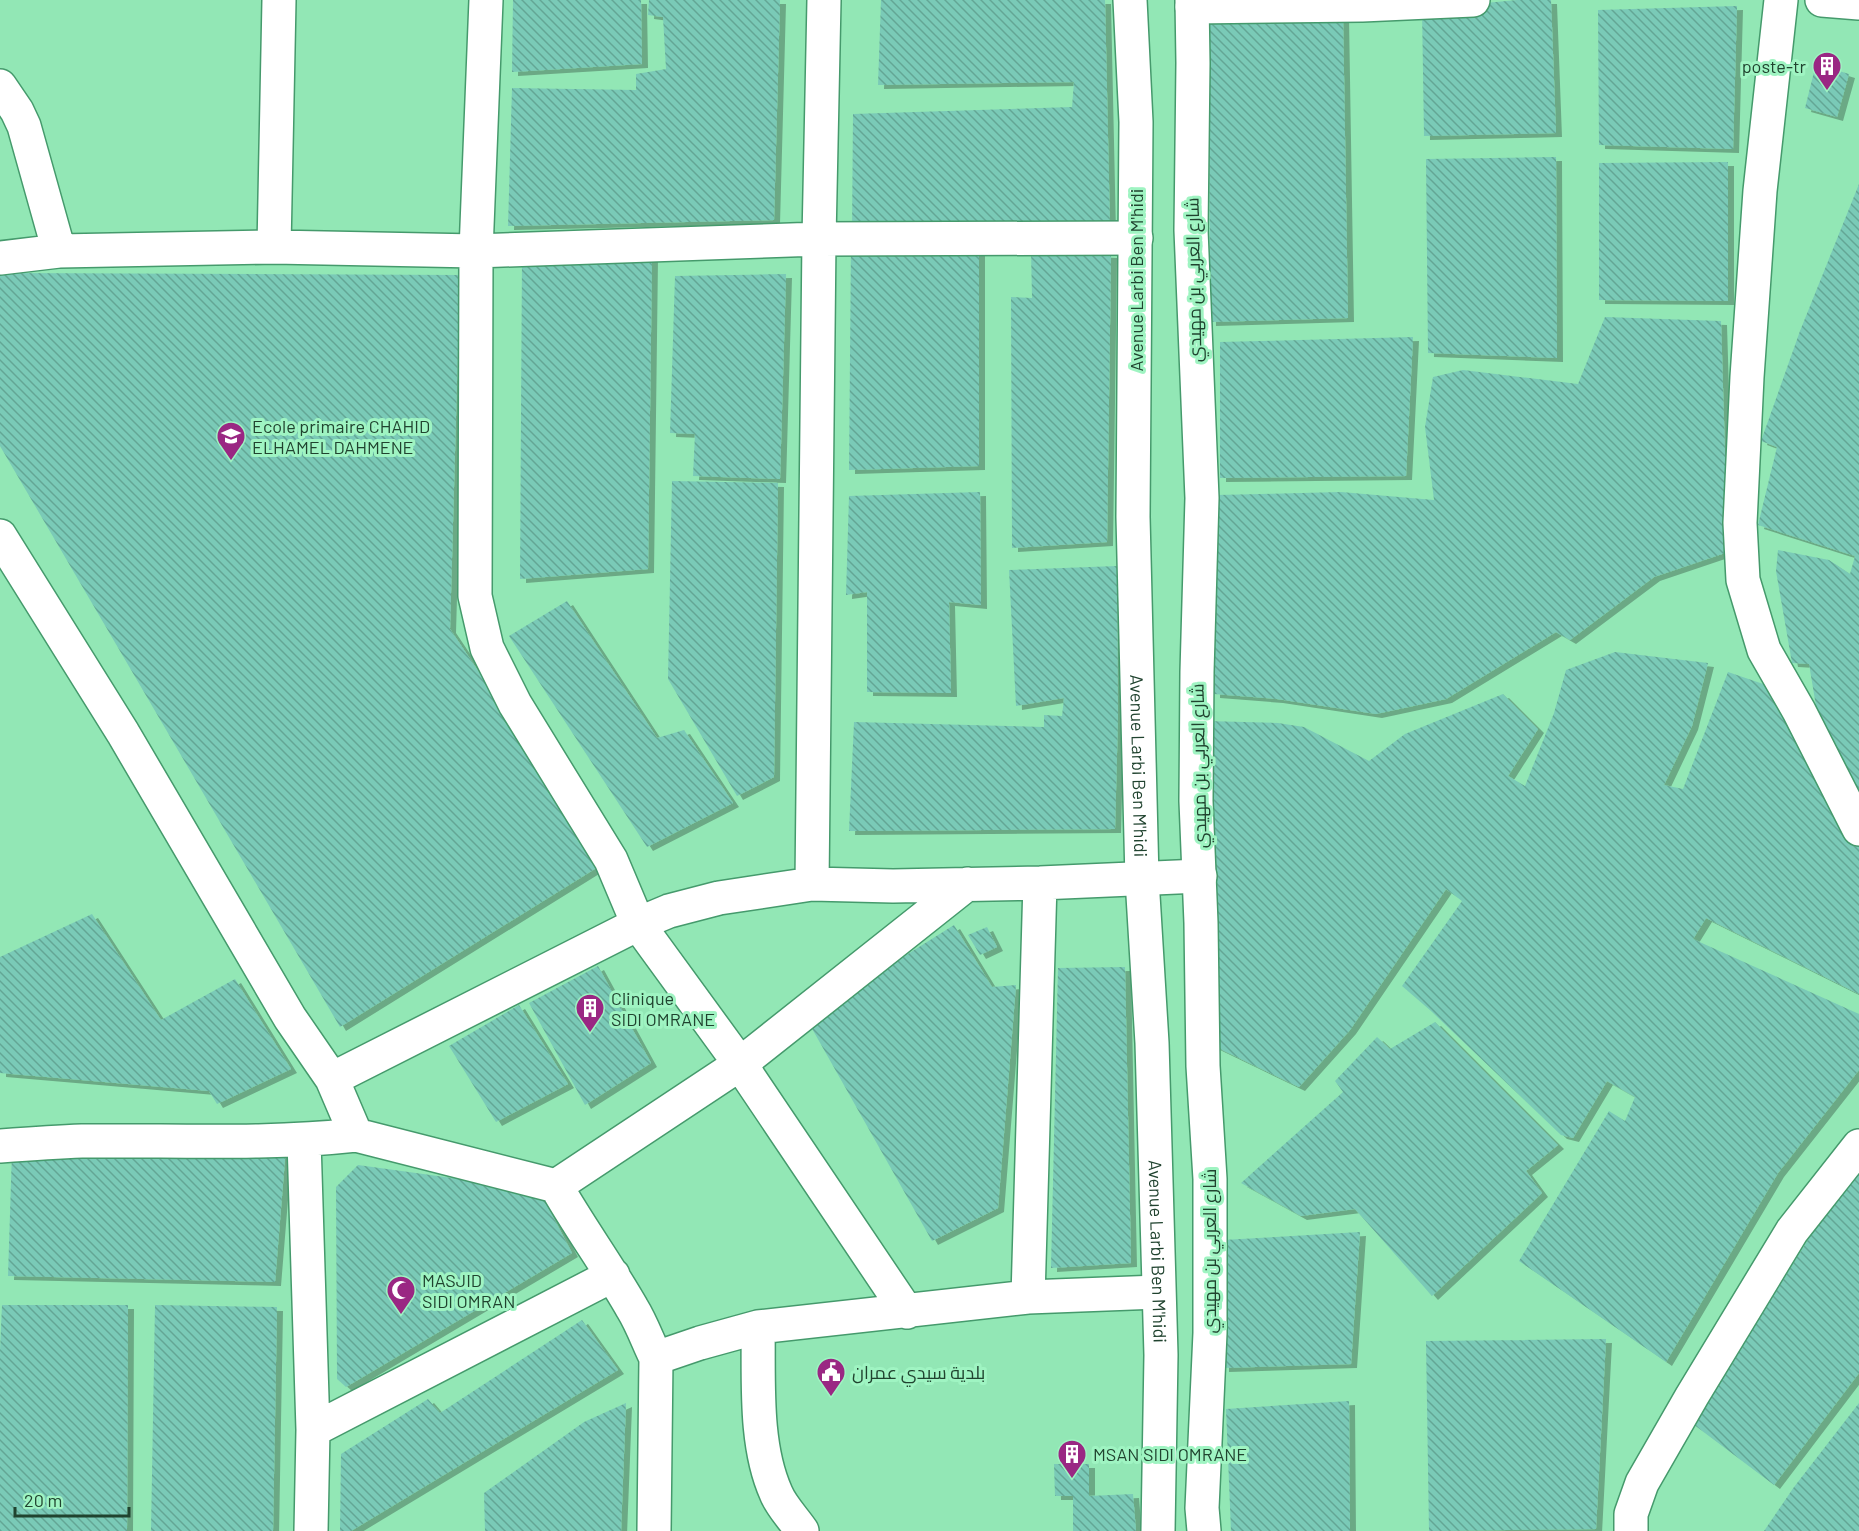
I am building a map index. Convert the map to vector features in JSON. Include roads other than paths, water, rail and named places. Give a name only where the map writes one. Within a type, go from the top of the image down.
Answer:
[{"type":"street","points":[[274,247],[279,0]]},
{"type":"street","points":[[486,0],[476,251],[475,596],[487,648],[515,704],[611,861],[638,924],[740,1064],[907,1312]]},
{"type":"street","points":[[812,884],[824,0]]},
{"type":"street","name":"Avenue Larbi Ben M'hidi","points":[[1130,0],[1136,122],[1133,517],[1142,879],[1157,1158],[1161,1355],[1158,1531]]},
{"type":"street","points":[[1192,4],[1362,5],[1473,0]]},
{"type":"street","points":[[1781,0],[1760,191],[1748,366],[1740,523],[1743,580],[1764,650],[1799,711],[1859,829]]},
{"type":"street","points":[[1822,0],[1859,3]]},
{"type":"street","name":"شارع العربي بن مهيدي","points":[[1192,4],[1191,230],[1202,498],[1196,801],[1200,876],[1203,1066],[1210,1179],[1210,1333],[1202,1508],[1204,1531]]},
{"type":"street","points":[[0,86],[24,126],[60,251]]},
{"type":"street","points":[[0,258],[60,251],[274,247],[476,251],[819,239],[1136,238]]},
{"type":"street","points":[[0,536],[123,733],[290,1018],[332,1079],[356,1135]]},
{"type":"street","points":[[332,1079],[638,924],[669,911],[719,898],[812,884],[893,886],[1040,883],[1200,876]]},
{"type":"street","points":[[1028,1298],[1040,883]]},
{"type":"street","points":[[556,1186],[740,1064],[967,884]]},
{"type":"street","points":[[0,1146],[81,1141],[234,1143],[304,1141],[356,1135],[556,1186],[634,1311],[656,1358],[654,1531]]},
{"type":"street","points":[[304,1141],[313,1430],[311,1531]]},
{"type":"street","points":[[1631,1531],[1631,1514],[1642,1483],[1692,1396],[1792,1231],[1859,1146]]},
{"type":"street","points":[[313,1430],[613,1275]]},
{"type":"street","points":[[656,1358],[758,1327],[1028,1298],[1158,1292]]},
{"type":"street","points":[[758,1327],[761,1429],[767,1463],[776,1494],[802,1531]]},
{"type":"place","name":"poste-tr","points":[[1827,92]]},
{"type":"place","name":"Ecole primaire CHAHID ELHAMEL DAHMENE","points":[[231,462]]},
{"type":"place","name":"Clinique SIDI OMRANE","points":[[590,1034]]},
{"type":"place","name":"MASJID SIDI OMRAN","points":[[401,1316]]},
{"type":"place","name":"بلدية سيدي عمران","points":[[831,1398]]},
{"type":"place","name":"MSAN SIDI OMRANE","points":[[1072,1480]]}]
